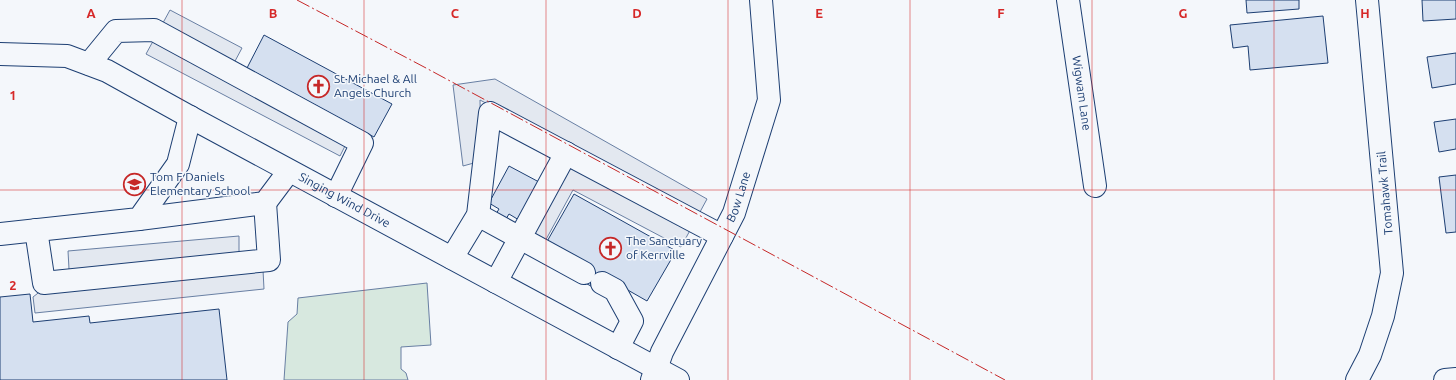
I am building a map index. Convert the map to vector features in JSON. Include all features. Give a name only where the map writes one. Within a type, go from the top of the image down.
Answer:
[{"type":"street","name":"Bow Lane","points":[[654,374],[662,352],[734,213],[769,100],[761,0]]},
{"type":"street","name":"Wigwam Lane","points":[[1068,0],[1095,186]]},
{"type":"street","name":"Tomahawk Trail","points":[[1357,380],[1370,355],[1383,316],[1392,273],[1367,0]]},
{"type":"street","points":[[89,64],[116,32],[154,30],[362,143],[336,196]]},
{"type":"street","name":"Singing Wind Drive","points":[[0,54],[67,56],[107,71],[190,118],[618,348],[654,374],[678,380]]},
{"type":"street","points":[[452,258],[478,215],[490,113],[722,236]]},
{"type":"street","points":[[139,219],[178,164],[190,118]]},
{"type":"street","points":[[496,282],[566,153]]},
{"type":"street","points":[[36,230],[44,283],[269,260],[265,203],[289,171]]},
{"type":"street","points":[[0,234],[139,219],[265,203]]},
{"type":"street","points":[[478,215],[615,290],[632,321],[618,348]]},
{"type":"street","points":[[1445,380],[1456,379]]},
{"type":"shaded area","points":[[170,10],[242,48],[226,78],[347,142],[340,156],[146,54]]},
{"type":"shaded area","points":[[495,79],[707,199],[681,247],[573,190],[543,245],[529,238],[576,151],[480,100],[481,161],[463,166],[453,85]]},
{"type":"shaded area","points":[[239,236],[239,251],[263,270],[264,289],[35,313],[33,297],[69,269],[68,251]]},
{"type":"shaded area","points":[[427,283],[431,345],[401,347],[401,369],[406,373],[408,380],[284,380],[288,322],[297,314],[298,298]]},
{"type":"building","points":[[1246,0],[1299,0],[1299,9],[1247,13]]},
{"type":"building","points":[[1422,0],[1456,0],[1456,19],[1423,21]]},
{"type":"building","points":[[1323,16],[1328,63],[1250,70],[1248,46],[1233,48],[1230,25]]},
{"type":"building","name":"St Michael & All Angels Church","points":[[264,35],[392,104],[374,137],[247,68]]},
{"type":"building","points":[[1456,53],[1456,84],[1432,88],[1427,57]]},
{"type":"building","points":[[1456,119],[1456,149],[1439,152],[1434,122]]},
{"type":"building","points":[[509,166],[539,182],[519,220],[509,214],[506,219],[496,214],[499,209],[489,203]]},
{"type":"building","points":[[1456,175],[1456,232],[1446,233],[1439,177]]},
{"type":"building","name":"The Sanctuary of Kerrville","points":[[574,194],[676,251],[647,301],[605,277],[598,290],[580,280],[545,245]]},
{"type":"building","points":[[30,294],[33,322],[89,316],[90,323],[219,309],[227,380],[0,380],[0,297]]},
{"type":"power","points":[[297,0],[1005,380]]},
{"type":"place","name":"St Michael & All Angels Church","points":[[319,86]]},
{"type":"place","name":"Tom F Daniels Elementary School","points":[[135,184]]},
{"type":"place","name":"The Sanctuary of Kerrville","points":[[610,248]]}]
